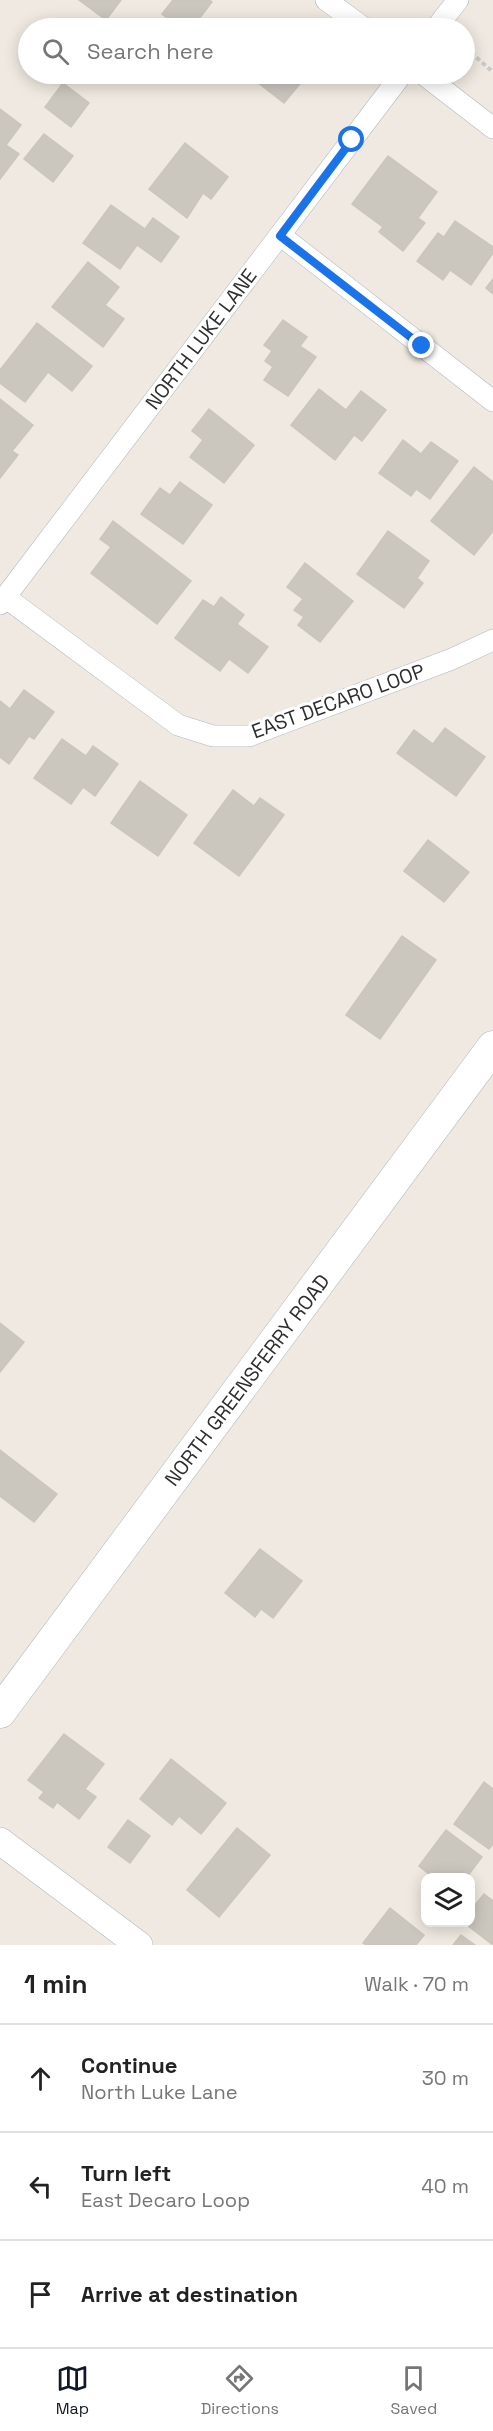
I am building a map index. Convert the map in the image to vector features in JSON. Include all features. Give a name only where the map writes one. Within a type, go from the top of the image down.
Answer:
[{"type":"main road","name":"NORTH GREENSFERRY ROAD","points":[[0,1712],[493,1047]]},
{"type":"street","points":[[326,0],[350,18]]},
{"type":"street","points":[[444,18],[458,0]]},
{"type":"street","name":"NORTH LUKE LANE","points":[[3,600],[394,84]]},
{"type":"street","points":[[436,84],[493,128]]},
{"type":"street","points":[[280,236],[493,401]]},
{"type":"street","name":"EAST DECARO LOOP","points":[[3,600],[178,725],[213,736],[249,736],[452,659],[493,640]]},
{"type":"street","points":[[0,1841],[139,1945]]},
{"type":"path","points":[[475,56],[493,72]]},
{"type":"building","points":[[79,0],[121,0],[108,18],[103,18]]},
{"type":"building","points":[[173,0],[209,0],[212,2],[200,18],[167,18],[162,14]]},
{"type":"building","points":[[62,84],[89,103],[71,127],[45,107]]},
{"type":"building","points":[[260,84],[300,84],[284,103]]},
{"type":"building","points":[[0,109],[21,125],[6,145],[19,154],[0,179]]},
{"type":"building","points":[[44,134],[73,156],[53,182],[24,159]]},
{"type":"building","points":[[185,143],[228,177],[211,199],[203,193],[187,218],[149,189]]},
{"type":"building","points":[[388,156],[437,192],[418,218],[425,223],[403,251],[379,232],[383,227],[352,204]]},
{"type":"building","points":[[111,205],[145,229],[153,218],[179,237],[161,262],[137,245],[120,269],[83,243]]},
{"type":"building","points":[[455,221],[493,247],[493,253],[471,285],[450,270],[443,280],[417,261],[438,233],[444,237]]},
{"type":"building","points":[[88,262],[119,287],[105,305],[124,319],[103,347],[52,307]]},
{"type":"building","points":[[493,279],[493,294],[486,288]]},
{"type":"building","points":[[283,320],[307,337],[300,346],[316,357],[288,396],[264,380],[273,367],[265,361],[272,351],[264,345]]},
{"type":"building","points":[[37,323],[92,366],[72,391],[48,372],[25,402],[0,383],[0,370]]},
{"type":"building","points":[[319,389],[346,410],[361,391],[386,410],[362,441],[354,435],[335,460],[291,425]]},
{"type":"building","points":[[0,399],[33,425],[12,451],[18,455],[0,478]]},
{"type":"building","points":[[209,409],[254,445],[224,483],[190,457],[203,440],[192,431]]},
{"type":"building","points":[[403,440],[421,454],[431,442],[458,461],[430,499],[416,489],[411,496],[379,473]]},
{"type":"building","points":[[474,467],[493,482],[493,531],[474,555],[431,521]]},
{"type":"building","points":[[180,482],[212,505],[183,544],[141,514],[160,488],[170,495]]},
{"type":"building","points":[[113,521],[191,581],[157,624],[91,573],[111,547],[100,539]]},
{"type":"building","points":[[388,531],[429,561],[417,578],[423,583],[404,608],[357,574]]},
{"type":"building","points":[[305,563],[353,601],[320,642],[298,625],[304,617],[294,610],[303,599],[287,587]]},
{"type":"building","points":[[221,597],[244,615],[237,624],[268,647],[248,673],[229,659],[220,671],[175,638],[203,600],[214,607]]},
{"type":"building","points":[[24,690],[54,712],[34,739],[29,736],[9,764],[0,757],[0,701],[10,709]]},
{"type":"building","points":[[445,728],[485,757],[456,796],[397,753],[414,730],[433,744]]},
{"type":"building","points":[[62,739],[86,756],[93,746],[118,764],[95,796],[83,787],[71,804],[34,778]]},
{"type":"building","points":[[140,781],[187,815],[158,856],[111,823]]},
{"type":"building","points":[[233,790],[254,806],[260,798],[284,815],[239,876],[194,843]]},
{"type":"building","points":[[428,840],[469,872],[444,902],[404,871]]},
{"type":"building","points":[[402,936],[436,960],[380,1039],[346,1015]]},
{"type":"building","points":[[0,1323],[24,1342],[0,1372]]},
{"type":"building","points":[[0,1450],[57,1494],[34,1522],[0,1496]]},
{"type":"building","points":[[260,1549],[302,1581],[273,1618],[261,1609],[255,1617],[225,1593]]},
{"type":"building","points":[[64,1734],[104,1764],[85,1789],[96,1797],[79,1819],[57,1802],[53,1808],[39,1798],[44,1792],[28,1780]]},
{"type":"building","points":[[171,1759],[226,1803],[201,1834],[179,1816],[172,1825],[140,1799]]},
{"type":"building","points":[[484,1782],[493,1789],[493,1844],[489,1849],[454,1824]]},
{"type":"building","points":[[128,1820],[150,1836],[130,1863],[108,1847]]},
{"type":"building","points":[[237,1828],[270,1855],[219,1917],[187,1890]]},
{"type":"building","points":[[446,1830],[482,1857],[470,1873],[428,1873],[419,1866]]},
{"type":"building","points":[[484,1894],[493,1901],[493,1945],[470,1927],[475,1927],[475,1905]]},
{"type":"building","points":[[390,1908],[424,1935],[416,1945],[366,1945],[363,1943]]},
{"type":"building","points":[[461,1935],[475,1945],[453,1945]]},
{"type":"route","points":[[352,140],[280,236],[422,346]]}]
